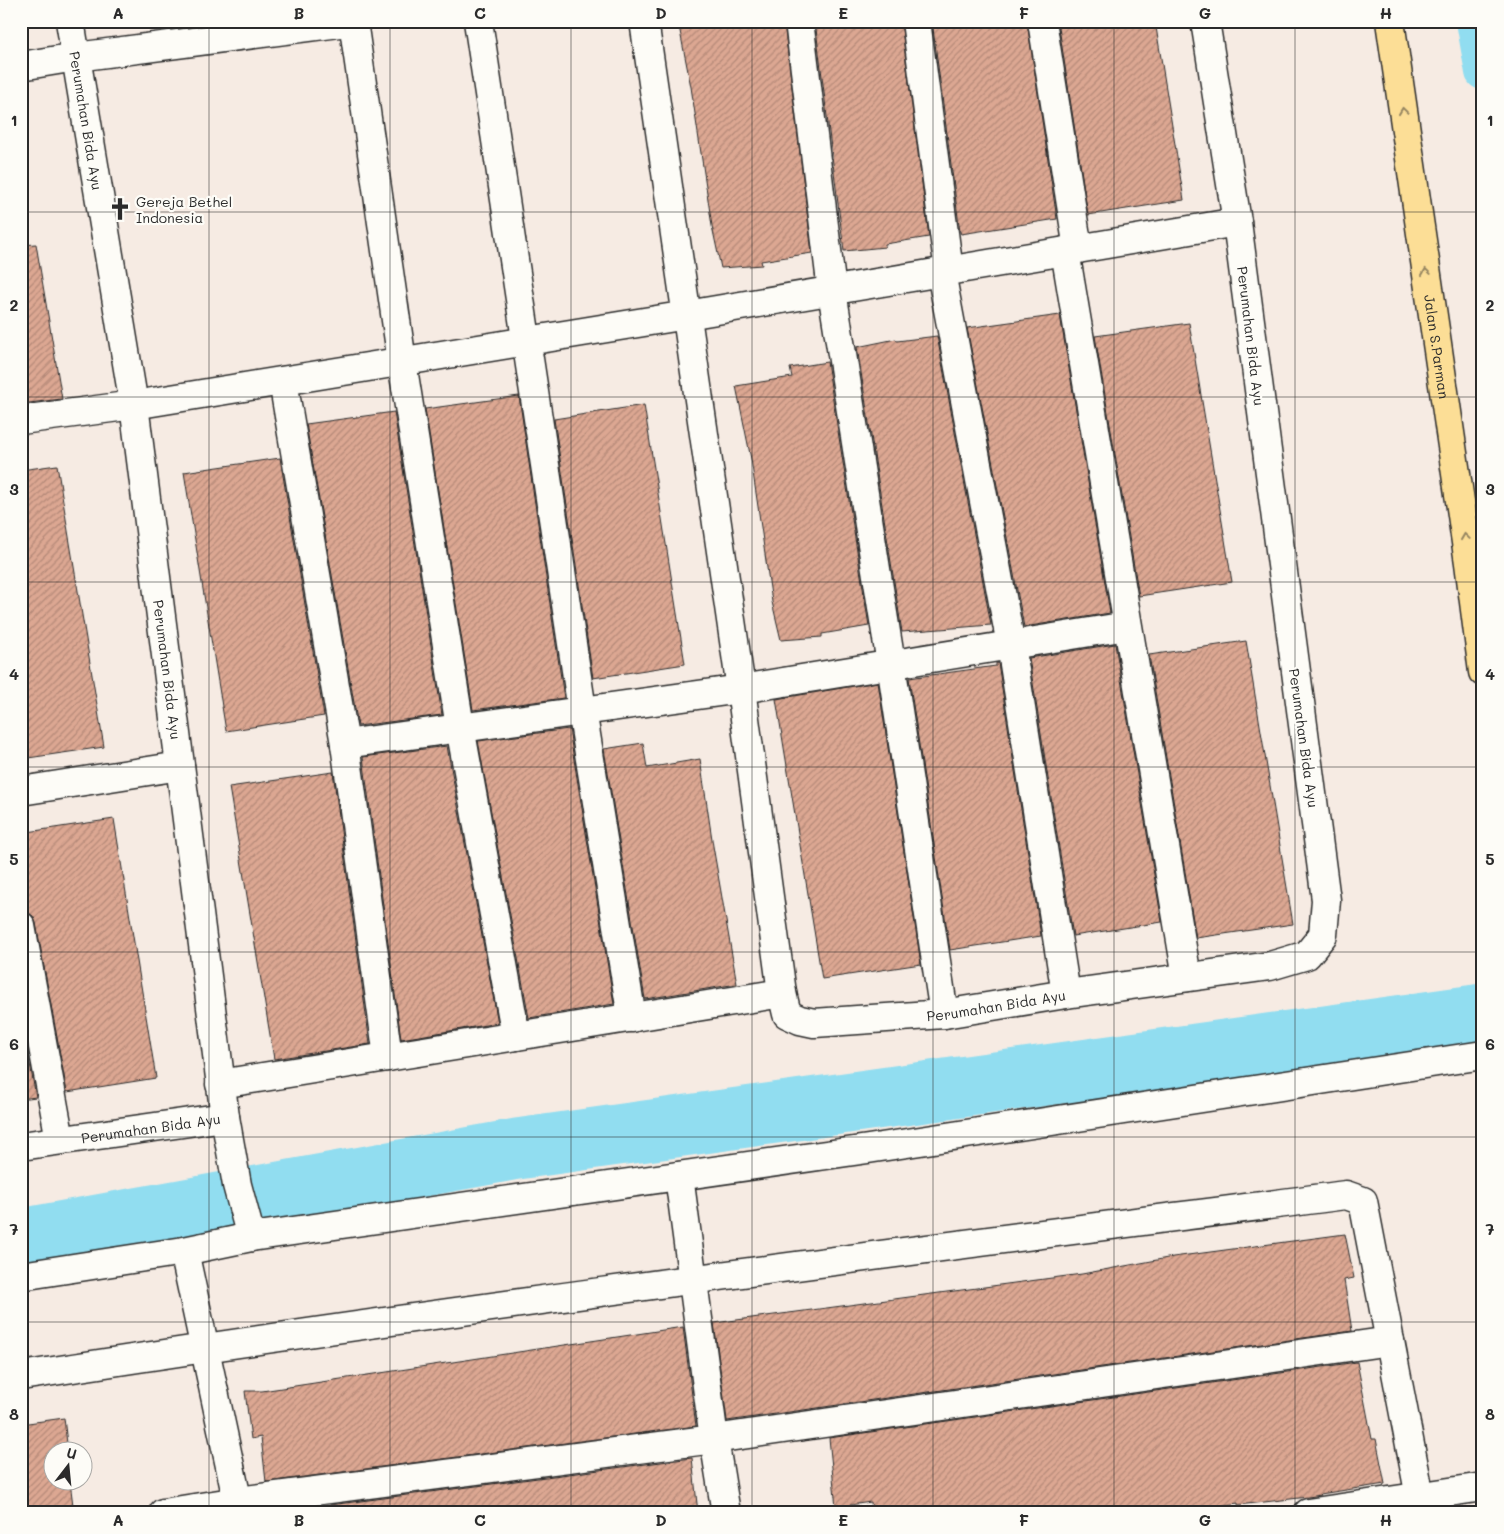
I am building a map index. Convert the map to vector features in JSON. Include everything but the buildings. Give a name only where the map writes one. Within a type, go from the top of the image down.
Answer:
[{"type":"main road","name":"Jalan S.Parman","points":[[1390,21],[1469,563],[1483,672]]},
{"type":"street","name":"Perumahan Bida Ayu","points":[[21,1146],[225,1117],[134,405],[70,21]]},
{"type":"street","points":[[21,66],[76,57],[354,21],[402,362],[460,727],[516,1036]]},
{"type":"street","points":[[478,21],[525,342],[632,1018]]},
{"type":"street","points":[[220,1084],[782,993],[741,689],[644,21]]},
{"type":"street","points":[[799,21],[832,291],[944,1014]]},
{"type":"street","points":[[916,21],[945,272],[1011,645],[1066,994]]},
{"type":"street","points":[[1042,21],[1072,250],[1127,626],[1187,977]]},
{"type":"street","name":"Perumahan Bida Ayu","points":[[782,993],[787,1014],[800,1020],[814,1022],[944,1014],[1066,994],[1270,966],[1307,955],[1323,935],[1326,900],[1236,222],[1205,21]]},
{"type":"street","points":[[21,420],[134,405],[687,316],[1236,222]]},
{"type":"street","points":[[282,381],[345,744],[388,1057]]},
{"type":"street","points":[[345,744],[741,689],[1127,626]]},
{"type":"street","points":[[21,790],[180,766]]},
{"type":"street","points":[[21,926],[60,1140]]},
{"type":"street","points":[[21,1276],[184,1251],[251,1237],[868,1149],[1483,1055]]},
{"type":"street","points":[[225,1117],[237,1185],[251,1237]]},
{"type":"street","points":[[678,1176],[726,1513]]},
{"type":"street","points":[[21,1376],[206,1347],[693,1279],[1346,1194],[1363,1201],[1420,1497]]},
{"type":"street","points":[[184,1251],[239,1507]]},
{"type":"street","points":[[164,1513],[239,1507],[1390,1341]]},
{"type":"street","points":[[1308,1513],[1483,1487]]},
{"type":"waterway","points":[[1474,21],[1483,72]]},
{"type":"waterway","points":[[21,1239],[517,1149],[1483,1014]]},
{"type":"place","name":"Gereja Bethel Indonesia","points":[[120,209]]}]
